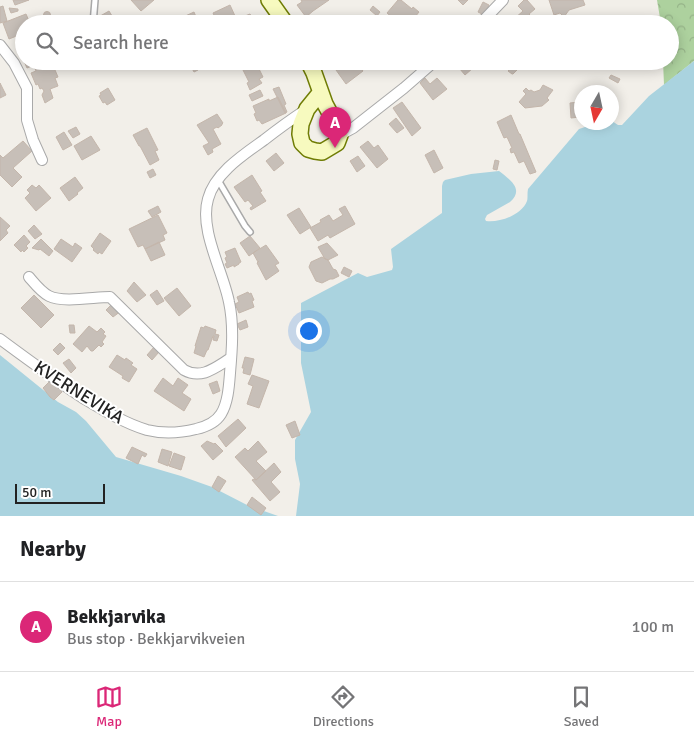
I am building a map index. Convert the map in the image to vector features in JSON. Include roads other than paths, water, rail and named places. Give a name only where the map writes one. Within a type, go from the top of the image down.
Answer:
[{"type":"street","points":[[269,0],[280,15]]},
{"type":"street","points":[[489,15],[503,0]]},
{"type":"street","points":[[0,45],[15,65]]},
{"type":"street","points":[[18,70],[27,88],[27,120],[42,160]]},
{"type":"street","points":[[312,70],[320,93],[340,135]]},
{"type":"street","points":[[320,93],[306,109],[300,134],[302,142],[315,152],[322,152],[336,142],[340,135],[353,128],[425,70]]},
{"type":"street","name":"KVERNEVIKA","points":[[0,339],[54,379],[99,408],[132,425],[149,430],[182,433],[208,425],[221,414],[225,404],[231,358],[231,320],[229,302],[207,229],[208,198],[218,180],[246,153],[306,109]]},
{"type":"street","points":[[29,277],[44,293],[54,298],[110,297],[184,370],[190,373],[202,374],[231,358]]},
{"type":"lane","points":[[94,15],[95,0]]},
{"type":"lane","points":[[218,180],[250,232]]},
{"type":"water","points":[[694,61],[694,516],[296,516],[300,484],[295,459],[295,440],[311,412],[301,363],[301,303],[358,273],[367,277],[392,270],[391,249],[442,213],[442,186],[445,180],[471,174],[499,171],[514,185],[516,193],[510,202],[487,215],[485,219],[486,221],[497,221],[515,214],[527,201],[528,189],[578,130],[619,130],[619,125],[622,125],[649,96]]},
{"type":"water","points":[[0,355],[58,402],[76,412],[116,457],[212,487],[247,505],[278,516],[0,516]]},
{"type":"place","name":"Bekkjarvika","points":[[335,148]]}]
